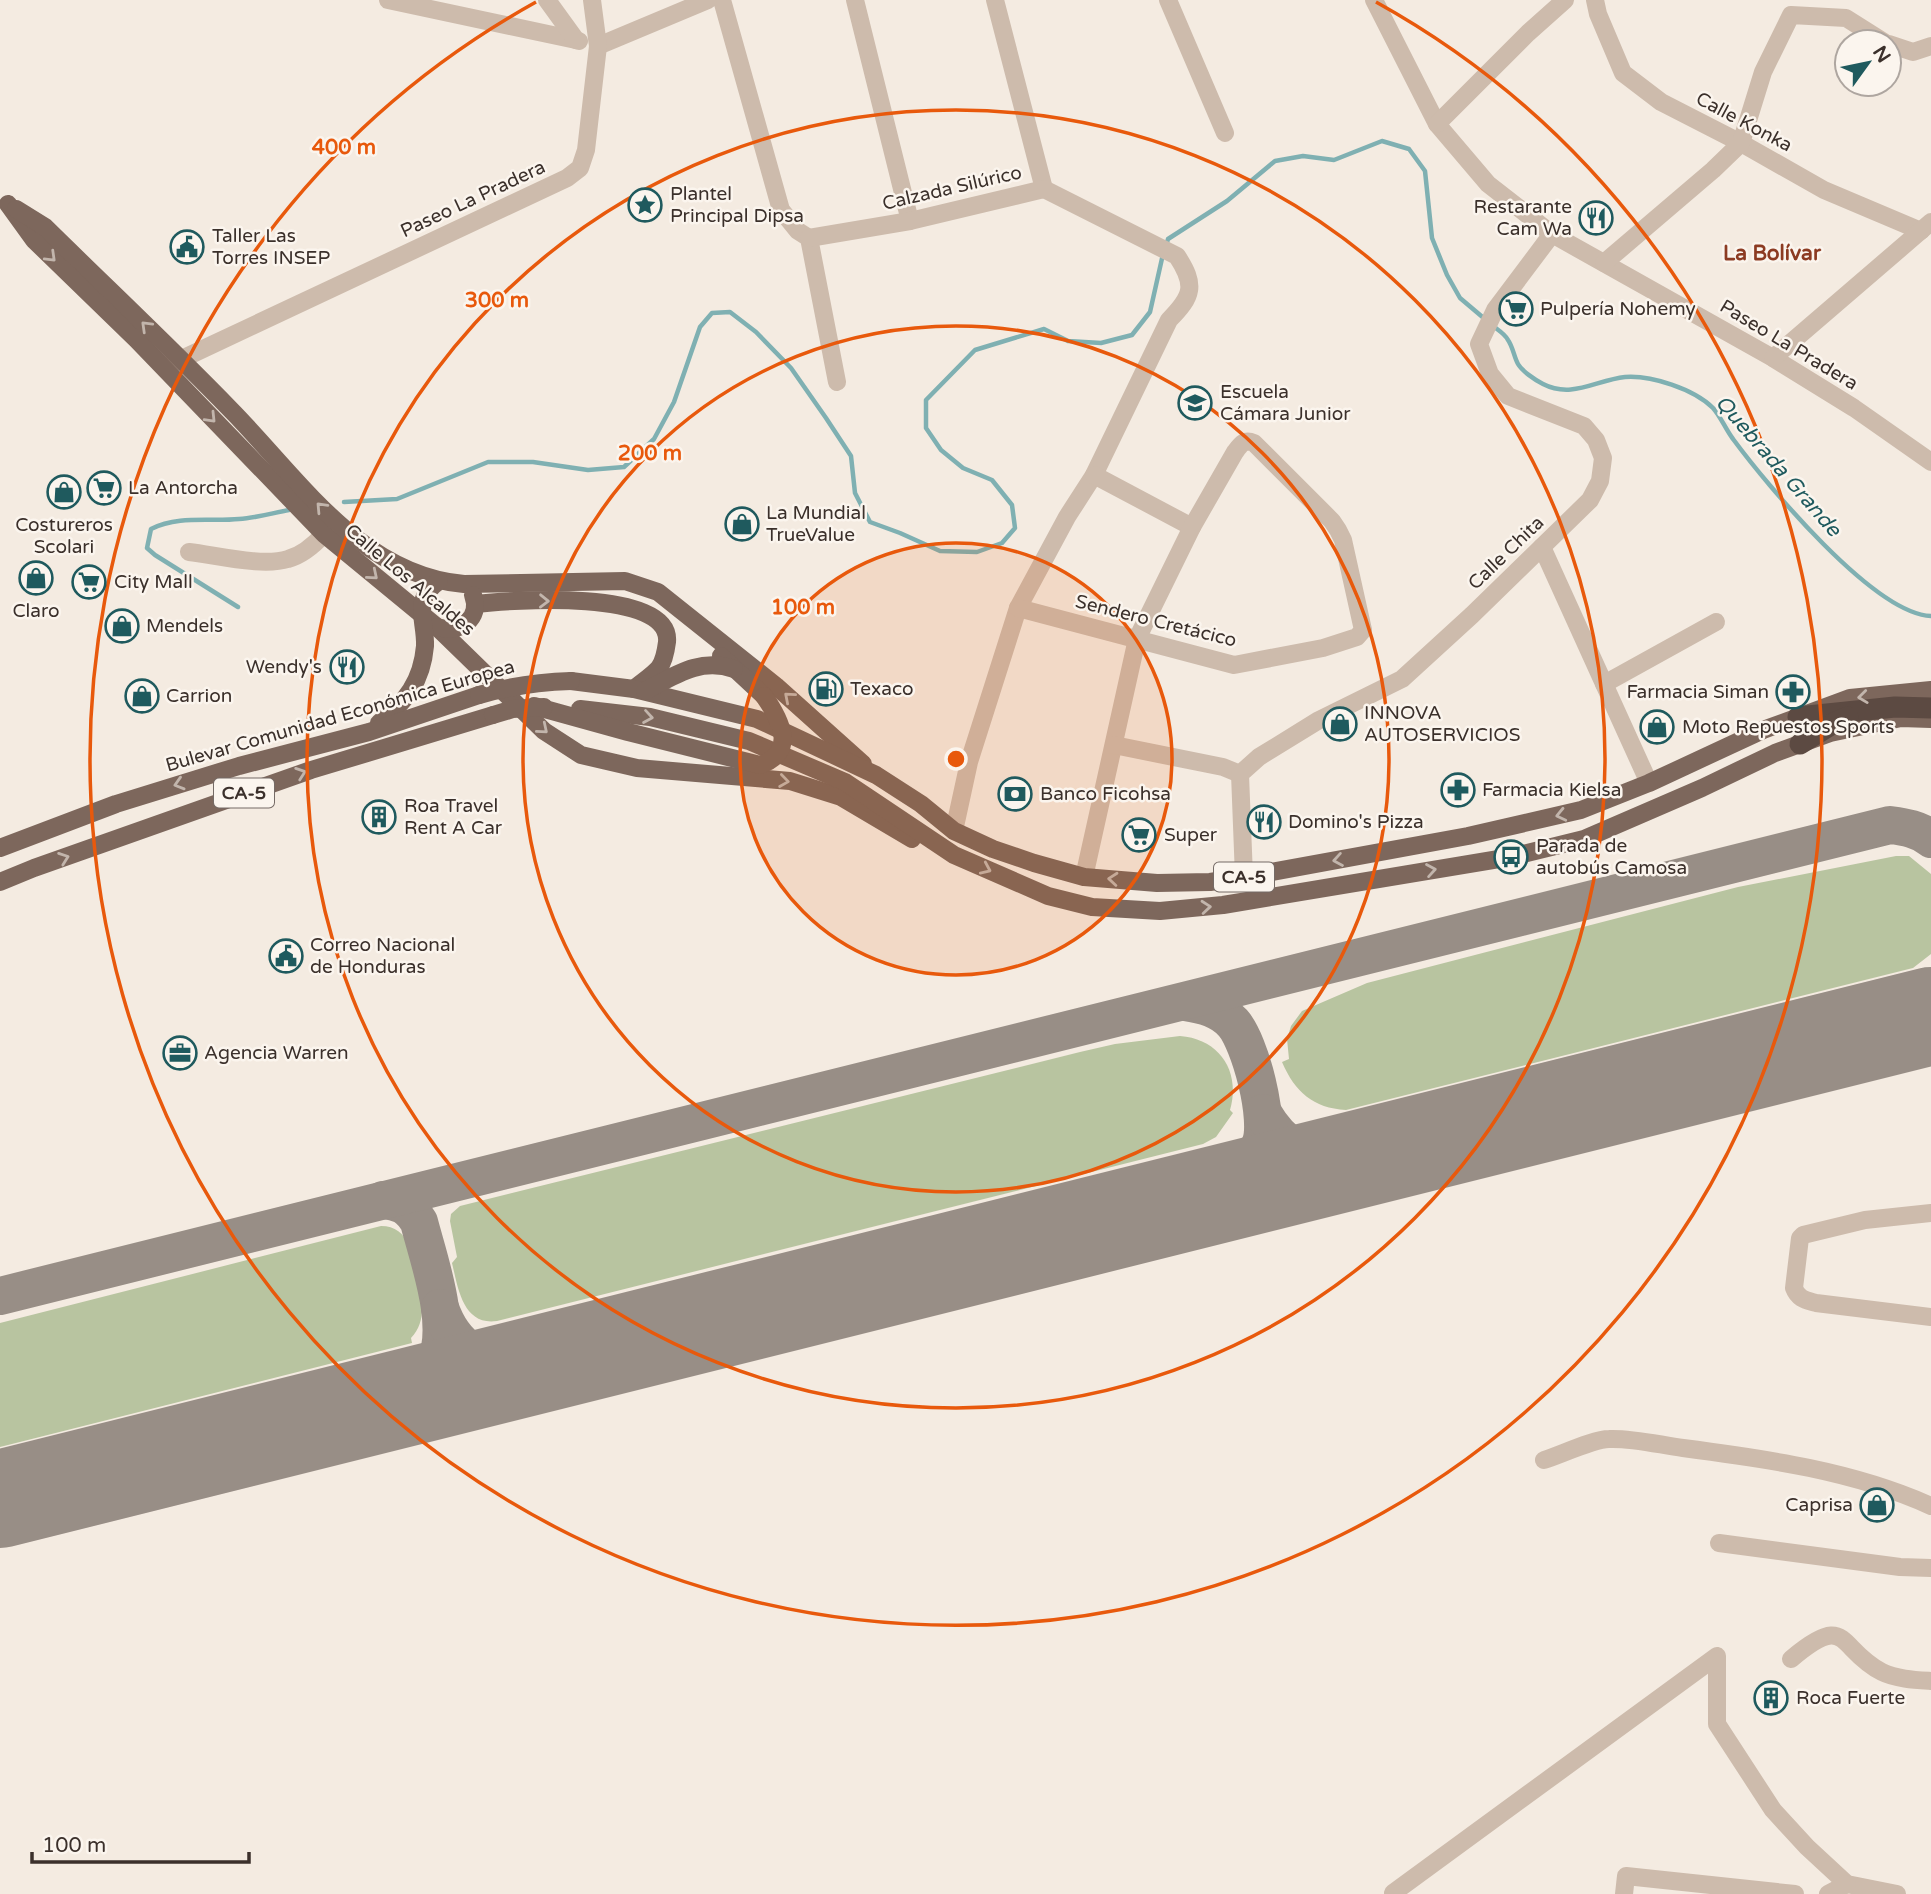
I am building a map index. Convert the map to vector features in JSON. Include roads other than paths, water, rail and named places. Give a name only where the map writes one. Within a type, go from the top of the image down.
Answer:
[{"type":"highway","points":[[1798,717],[1895,707],[1931,708]]},
{"type":"highway","points":[[1800,744],[1834,723],[1863,712]]},
{"type":"main road","name":"Calle Los Alcaldes","points":[[4,200],[45,227],[233,411],[336,523],[368,547],[417,573],[439,581],[464,584],[625,581],[658,592],[776,686],[876,775]]},
{"type":"main road","name":"Calle Los Alcaldes","points":[[4,200],[34,240],[324,534],[437,627],[544,731],[581,755],[637,768],[790,781],[841,797],[921,844],[954,855]]},
{"type":"main road","points":[[369,732],[402,705],[417,680],[425,645],[421,615],[424,595],[439,581]]},
{"type":"main road","points":[[534,706],[760,765],[772,758],[783,740],[782,724],[764,696],[670,613],[633,595],[578,581]]},
{"type":"main road","points":[[437,627],[450,630],[463,626],[472,617],[476,604],[472,593],[464,584]]},
{"type":"main road","points":[[476,604],[531,601],[604,603],[629,606],[648,614],[664,626],[667,636],[666,649],[659,667],[639,690]]},
{"type":"main road","points":[[639,690],[705,664],[720,664],[737,671]]},
{"type":"main road","name":"Bulevar Comunidad Económica Europea","points":[[0,848],[116,804],[239,766],[369,732],[479,695],[519,685],[571,681],[639,690],[757,719],[876,775],[921,804],[954,831],[1016,857],[1084,877],[1157,883],[1210,882],[1468,836],[1581,810],[1649,783],[1763,730],[1850,698],[1931,690]]},
{"type":"main road","name":"CA-5","points":[[0,882],[311,770],[492,715],[534,706],[650,717],[749,741],[845,782],[954,855],[1048,896],[1092,907],[1160,911],[1223,905],[1511,857],[1584,839],[1830,733],[1901,718],[1931,719]]},
{"type":"street","points":[[388,0],[598,46],[708,0]]},
{"type":"street","points":[[547,0],[576,40]]},
{"type":"street","name":"Paseo La Pradera","points":[[162,368],[567,178],[580,168],[586,150],[598,46],[592,0]]},
{"type":"street","points":[[722,0],[781,210],[798,231],[809,238],[836,382]]},
{"type":"street","points":[[855,0],[911,221]]},
{"type":"street","points":[[995,0],[1044,188]]},
{"type":"street","points":[[1168,0],[1225,133]]},
{"type":"street","name":"Paseo La Pradera","points":[[1374,0],[1437,124],[1488,184],[1552,234],[1773,358],[1854,408],[1931,462]]},
{"type":"street","points":[[1437,124],[1565,0]]},
{"type":"street","name":"Calle Konka","points":[[1594,0],[1623,73],[1661,102],[1825,190],[1926,226]]},
{"type":"street","points":[[1604,264],[1741,143],[1787,8],[1846,18],[1862,28]]},
{"type":"street","points":[[1903,49],[1913,52],[1931,46]]},
{"type":"street","name":"Calzada Silúrico","points":[[809,238],[911,221],[1044,188],[1177,256],[1186,270],[1188,300],[1169,320],[1094,475],[1067,517],[1018,608],[969,762],[954,831]]},
{"type":"street","points":[[1773,358],[1926,226]]},
{"type":"street","name":"Calle Chita","points":[[1240,774],[1259,757],[1320,720],[1402,679],[1590,500],[1600,481],[1603,458],[1596,440],[1584,426],[1508,396],[1490,374],[1479,344],[1495,310],[1552,234]]},
{"type":"street","name":"Sendero Cretácico","points":[[1018,608],[1234,665],[1323,648],[1357,637],[1363,629],[1343,540],[1332,521],[1254,443],[1248,440],[1243,442],[1235,452],[1192,527]]},
{"type":"street","points":[[1084,877],[1137,639],[1192,527],[1094,475]]},
{"type":"street","points":[[189,552],[261,561],[287,559],[310,548],[324,534]]},
{"type":"street","points":[[1542,547],[1649,783]]},
{"type":"street","points":[[1604,684],[1716,622]]},
{"type":"street","points":[[1114,745],[1223,767],[1240,774],[1244,877]]},
{"type":"street","points":[[1931,1213],[1864,1220],[1803,1235],[1800,1238],[1794,1288],[1801,1298],[1816,1303],[1931,1317]]},
{"type":"street","points":[[1544,1461],[1608,1438],[1635,1441],[1750,1457],[1881,1485],[1931,1506]]},
{"type":"street","points":[[1719,1542],[1900,1567],[1931,1567]]},
{"type":"street","points":[[1791,1659],[1814,1639],[1826,1635],[1844,1639],[1882,1673],[1931,1681]]},
{"type":"street","points":[[1393,1893],[1717,1657],[1717,1724],[1773,1810],[1807,1847],[1847,1884],[1897,1894]]},
{"type":"street","points":[[1624,1894],[1626,1876],[1795,1894]]},
{"type":"street","points":[[1828,1894],[1847,1884]]},
{"type":"waterway","name":"Quebrada Grande","points":[[1166,246],[1168,239],[1227,201],[1275,161],[1303,156],[1334,160],[1382,141],[1409,149],[1425,171],[1432,238],[1447,275],[1460,298],[1486,320]]},
{"type":"waterway","name":"Quebrada Grande","points":[[344,502],[397,499],[488,462],[533,462],[588,470],[624,467],[654,439],[674,402],[700,327],[712,313],[730,312],[756,332],[791,368],[826,418],[851,456],[855,493],[870,522],[940,551],[977,552],[1002,543],[1015,528],[1012,505],[992,480],[963,468],[941,450],[926,428],[926,400],[975,350],[1044,329],[1068,341],[1101,343],[1132,335],[1150,312],[1163,254]]},
{"type":"waterway","name":"Quebrada Grande","points":[[1493,326],[1507,338],[1522,370],[1554,388],[1574,389],[1625,377],[1647,378],[1684,389],[1705,401],[1713,408],[1733,439],[1770,486],[1823,544],[1881,594],[1908,610],[1931,616]]},
{"type":"waterway","name":"Quebrada Grande","points":[[238,607],[147,548],[151,529],[172,522],[228,520],[289,510]]},
{"type":"place","name":"Plantel Principal Dipsa","points":[[645,205]]},
{"type":"place","name":"Restarante Cam Wa","points":[[1596,218]]},
{"type":"place","name":"Taller Las Torres INSEP","points":[[187,247]]},
{"type":"place","name":"Pulpería Nohemy","points":[[1516,309]]},
{"type":"place","name":"Escuela Cámara Junior","points":[[1195,403]]},
{"type":"place","name":"La Antorcha","points":[[104,488]]},
{"type":"place","name":"Costureros Scolari","points":[[64,492]]},
{"type":"place","name":"La Mundial TrueValue","points":[[742,524]]},
{"type":"place","name":"Claro","points":[[36,578]]},
{"type":"place","name":"City Mall","points":[[89,582]]},
{"type":"place","name":"Mendels","points":[[122,626]]},
{"type":"place","name":"Wendy's","points":[[347,667]]},
{"type":"place","name":"Texaco","points":[[826,689]]},
{"type":"place","name":"Farmacia Siman","points":[[1793,692]]},
{"type":"place","name":"Carrion","points":[[142,696]]},
{"type":"place","name":"INNOVA AUTOSERVICIOS","points":[[1340,724]]},
{"type":"place","name":"Moto Repuestos Sports","points":[[1657,727]]},
{"type":"place","name":"Farmacia Kielsa","points":[[1458,790]]},
{"type":"place","name":"Banco Ficohsa","points":[[1015,794]]},
{"type":"place","name":"Roa Travel Rent A Car","points":[[379,817]]},
{"type":"place","name":"Domino's Pizza","points":[[1264,822]]},
{"type":"place","name":"Super","points":[[1139,835]]},
{"type":"place","name":"Parada de autobús Camosa","points":[[1511,857]]},
{"type":"place","name":"Correo Nacional de Honduras","points":[[286,956]]},
{"type":"place","name":"Agencia Warren","points":[[180,1053]]},
{"type":"place","name":"Caprisa","points":[[1877,1505]]},
{"type":"place","name":"Roca Fuerte","points":[[1771,1698]]},
{"type":"district","name":"La Bolívar","points":[[1772,253]]}]
